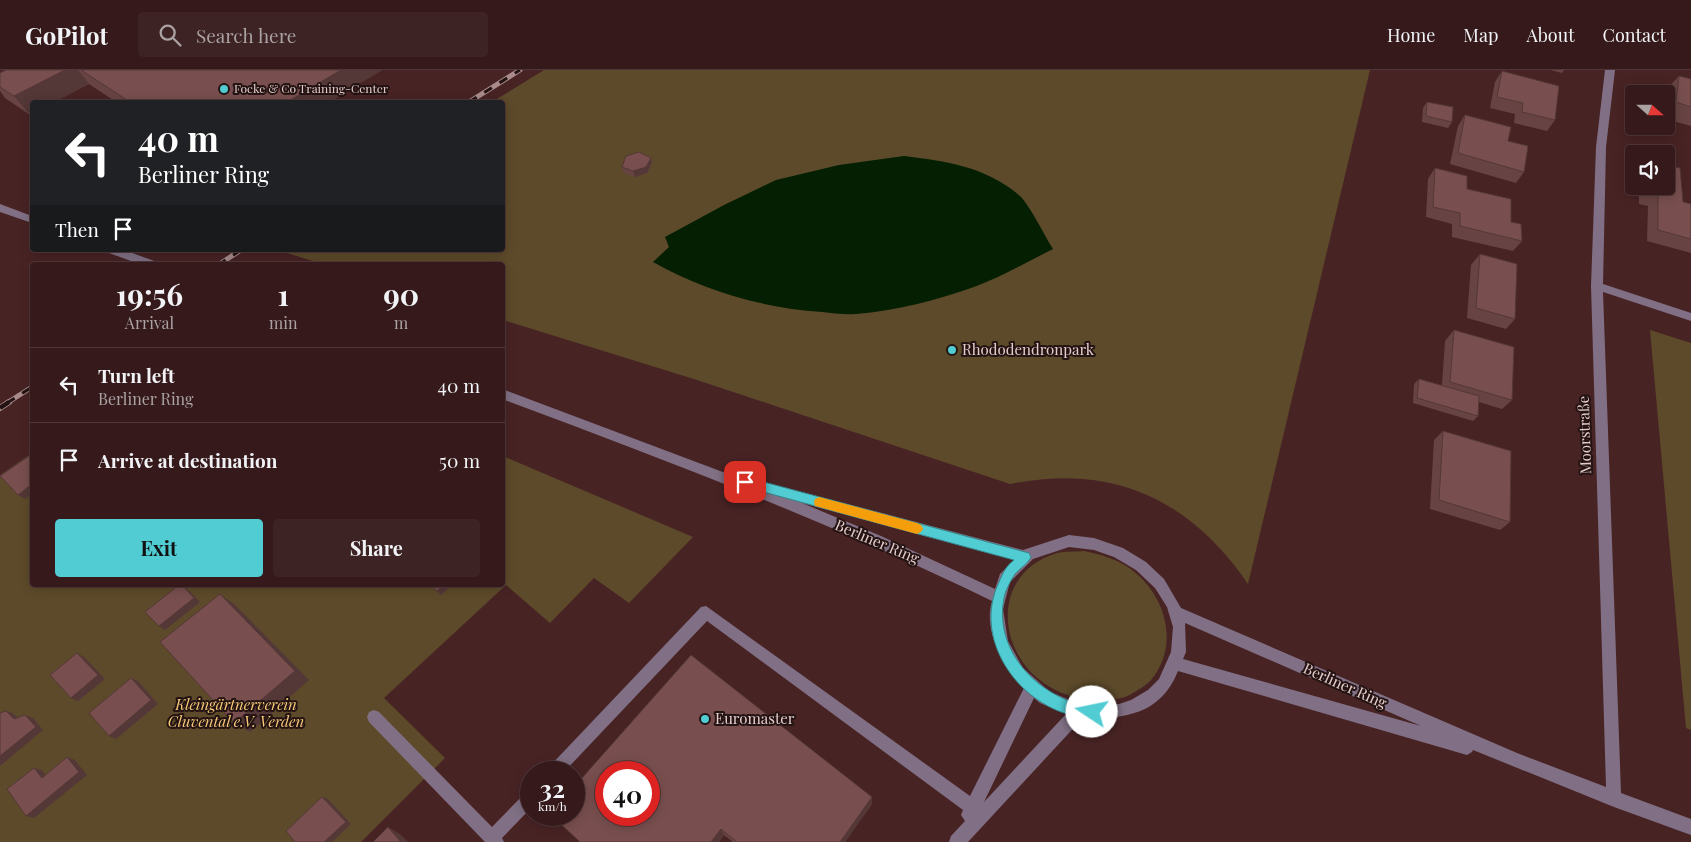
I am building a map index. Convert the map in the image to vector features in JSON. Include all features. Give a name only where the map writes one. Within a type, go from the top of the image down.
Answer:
[{"type":"street","name":"Moorstraße","points":[[1610,70],[1601,147],[1597,286],[1614,799]]},
{"type":"street","points":[[0,208],[30,219]]},
{"type":"street","points":[[118,252],[145,262]]},
{"type":"street","points":[[1597,286],[1691,316]]},
{"type":"street","name":"Berliner Ring","points":[[505,395],[727,477],[950,574],[998,598]]},
{"type":"street","name":"Berliner Ring","points":[[727,477],[1025,557]]},
{"type":"street","points":[[1069,541],[1089,542],[1109,547],[1128,556],[1146,569],[1166,593],[1175,612],[1179,638],[1176,664],[1158,691],[1140,704],[1117,711],[1080,711],[1055,702],[1032,688],[1015,670],[1003,650],[997,629],[998,598],[1010,571],[1025,557],[1049,544],[1069,541]]},
{"type":"street","points":[[564,761],[706,612],[973,808]]},
{"type":"street","name":"Berliner Ring","points":[[1175,612],[1515,760],[1691,827]]},
{"type":"street","name":"Berliner Ring","points":[[1176,664],[1515,760]]},
{"type":"street","points":[[957,842],[1032,688]]},
{"type":"street","points":[[957,842],[1080,711]]},
{"type":"street","points":[[374,717],[494,840],[520,810]]},
{"type":"green space","name":"Rhododendronpark","points":[[544,70],[1370,70],[1248,584],[1225,554],[1201,530],[1174,509],[1146,494],[1115,484],[1082,479],[1047,479],[1010,484],[697,380],[505,321],[505,262],[316,262],[284,252],[505,252],[505,100],[495,100]]},
{"type":"green space","points":[[1650,330],[1691,343],[1691,730],[1686,728]]},
{"type":"green space","name":"Kleingärtnerverein Cluvental e.V. Verden","points":[[30,454],[30,587],[504,587],[384,698],[445,758],[361,842],[0,842],[0,475]]},
{"type":"green space","name":"Kleingärtnerverein Cluvental e.V. Verden","points":[[505,457],[693,537],[629,603],[594,578],[550,623],[506,585]]},
{"type":"green space","points":[[1084,551],[1115,560],[1132,570],[1153,593],[1161,607],[1165,622],[1167,637],[1165,652],[1160,666],[1147,684],[1119,699],[1082,699],[1055,690],[1032,673],[1018,655],[1010,636],[1008,616],[1011,596],[1020,578],[1035,563],[1057,553]]},
{"type":"shaded area","points":[[904,156],[935,160],[965,167],[994,178],[1007,186],[1024,201],[1053,249],[994,279],[960,292],[901,308],[852,314],[800,310],[756,302],[713,290],[653,262],[669,247],[665,237],[724,205],[776,180],[839,165]]},
{"type":"building","points":[[6,70],[65,70],[14,96],[0,87],[0,73]]},
{"type":"building","name":"Focke & Co Training-Center","points":[[81,70],[341,70],[290,100],[127,100]]},
{"type":"building","points":[[1502,71],[1559,86],[1555,120],[1522,112],[1523,103],[1497,97]]},
{"type":"building","points":[[1679,76],[1691,79],[1691,107],[1676,102]]},
{"type":"building","points":[[1427,102],[1453,107],[1452,122],[1426,116]]},
{"type":"building","points":[[1465,115],[1511,127],[1508,141],[1528,146],[1524,172],[1458,153]]},
{"type":"building","points":[[639,152],[651,158],[646,167],[633,171],[622,167],[626,156]]},
{"type":"building","points":[[1675,167],[1680,168],[1683,202],[1691,204],[1691,239],[1658,230],[1658,195],[1675,195]]},
{"type":"building","points":[[1435,168],[1467,176],[1467,189],[1511,199],[1511,222],[1521,224],[1522,241],[1460,226],[1460,213],[1433,207]]},
{"type":"building","points":[[1480,254],[1517,264],[1515,319],[1476,308]]},
{"type":"building","points":[[1454,330],[1514,347],[1512,400],[1450,382]]},
{"type":"building","points":[[1419,379],[1479,396],[1478,416],[1417,398]]},
{"type":"building","points":[[1443,431],[1511,451],[1510,522],[1439,500]]},
{"type":"building","points":[[30,455],[30,486],[18,495],[0,476]]},
{"type":"building","points":[[176,587],[184,587],[194,598],[159,626],[145,612]]},
{"type":"building","points":[[432,587],[442,587],[437,591]]},
{"type":"building","points":[[220,594],[295,671],[234,723],[160,642]]},
{"type":"building","points":[[77,653],[98,675],[71,698],[50,675]]},
{"type":"building","name":"Euromaster","points":[[691,655],[872,797],[840,842],[737,842],[721,829],[711,842],[580,842],[563,826],[585,826],[585,775],[595,763],[595,826],[660,826],[660,761],[597,761]]},
{"type":"building","points":[[131,678],[151,700],[109,736],[89,713]]},
{"type":"building","points":[[6,711],[14,719],[25,715],[36,727],[0,756],[0,713]]},
{"type":"building","points":[[67,757],[79,772],[26,816],[7,789],[34,768],[42,778]]},
{"type":"building","points":[[322,797],[346,822],[324,842],[295,842],[286,831]]},
{"type":"building","points":[[388,827],[401,842],[373,842]]},
{"type":"railway","points":[[472,100],[520,70]]},
{"type":"railway","points":[[223,262],[238,252]]},
{"type":"railway","points":[[7,403],[30,388]]},
{"type":"railway","points":[[0,408],[9,402]]},
{"type":"slow traffic","points":[[819,502],[917,529]]},
{"type":"place","name":"Focke & Co Training-Center","points":[[224,89]]},
{"type":"place","name":"Rhododendronpark","points":[[952,350]]},
{"type":"place","name":"Euromaster","points":[[705,719]]},
{"type":"route","points":[[745,482],[1025,557],[1010,571],[998,598],[996,607],[997,629],[1003,650],[1015,670],[1032,688],[1067,708],[1092,712]]}]
